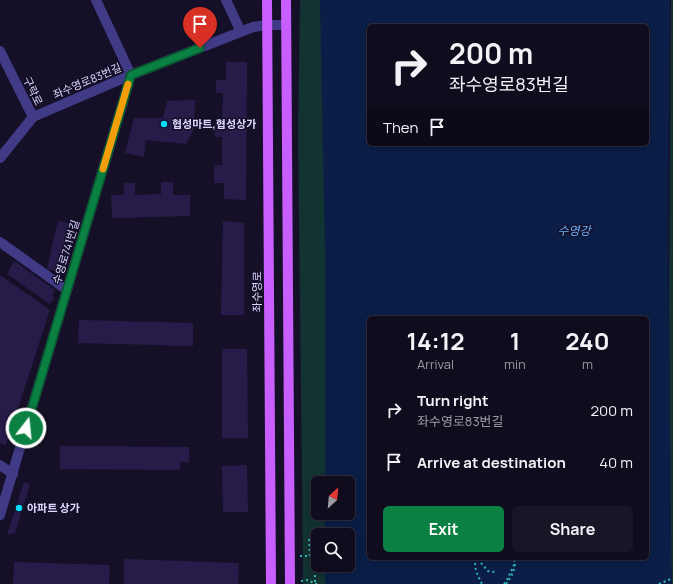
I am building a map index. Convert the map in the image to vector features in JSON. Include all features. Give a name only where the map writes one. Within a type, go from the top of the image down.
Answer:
[{"type":"main road","name":"좌수영로","points":[[267,0],[271,584]]},
{"type":"main road","points":[[286,0],[290,584]]},
{"type":"street","points":[[96,0],[131,75]]},
{"type":"street","points":[[226,0],[241,32]]},
{"type":"street","name":"좌수영로83번길","points":[[33,117],[131,75],[253,26],[285,25]]},
{"type":"street","name":"구락로","points":[[0,51],[33,117],[0,158]]},
{"type":"street","name":"수영로741번길","points":[[0,515],[131,75]]},
{"type":"street","points":[[0,242],[67,290]]},
{"type":"street","points":[[0,464],[13,474]]},
{"type":"path","points":[[300,556],[310,556],[309,539],[315,538],[316,584],[307,580],[301,581]]},
{"type":"path","points":[[476,560],[477,574],[482,584]]},
{"type":"path","points":[[481,560],[481,563],[488,571],[495,572]]},
{"type":"path","points":[[505,584],[511,577],[516,564],[515,560]]},
{"type":"path","points":[[659,584],[673,578]]},
{"type":"green space","points":[[300,0],[332,0],[336,476],[311,476],[311,520],[337,520],[337,528],[311,528],[311,572],[337,572],[337,584],[303,584],[298,132]]},
{"type":"green space","points":[[671,0],[673,0],[673,584],[671,584],[669,306]]},
{"type":"water","name":"수영강","points":[[320,0],[670,0],[668,234],[672,584],[325,584],[325,572],[355,572],[355,528],[325,528],[325,520],[355,520],[355,476],[325,476],[325,249]]},
{"type":"building","points":[[226,62],[247,62],[246,200],[224,199],[224,183],[214,183],[214,165],[222,165],[222,137],[215,137],[215,122],[222,122],[223,93],[216,93],[216,80],[226,80]]},
{"type":"building","name":"협성마트,협성상가","points":[[195,100],[194,129],[186,144],[146,140],[144,157],[125,153],[134,118],[163,118],[167,101]]},
{"type":"building","points":[[161,182],[173,182],[173,195],[190,195],[190,216],[112,218],[111,195],[124,195],[124,183],[135,183],[135,195],[161,194]]},
{"type":"building","points":[[58,221],[73,224],[62,272],[47,269]]},
{"type":"building","points":[[223,221],[244,223],[244,315],[221,315]]},
{"type":"building","points":[[14,261],[55,290],[52,295],[54,298],[50,304],[7,274]]},
{"type":"building","points":[[0,275],[50,310],[6,445],[0,443]]},
{"type":"building","points":[[79,320],[193,323],[193,346],[78,343]]},
{"type":"building","points":[[222,349],[247,349],[248,438],[222,438]]},
{"type":"building","points":[[60,446],[189,447],[189,462],[180,462],[180,470],[60,469]]},
{"type":"building","points":[[247,465],[248,512],[223,512],[222,466]]},
{"type":"building","name":"아파트 상가","points":[[24,482],[30,484],[15,533],[7,535]]},
{"type":"building","points":[[124,559],[239,563],[238,584],[124,584]]},
{"type":"building","points":[[14,562],[110,565],[109,584],[13,584]]},
{"type":"slow traffic","points":[[103,169],[128,84]]},
{"type":"place","name":"협성마트,협성상가","points":[[164,124]]},
{"type":"place","name":"아파트 상가","points":[[19,508]]},
{"type":"route","points":[[26,428],[131,75],[200,48]]}]
